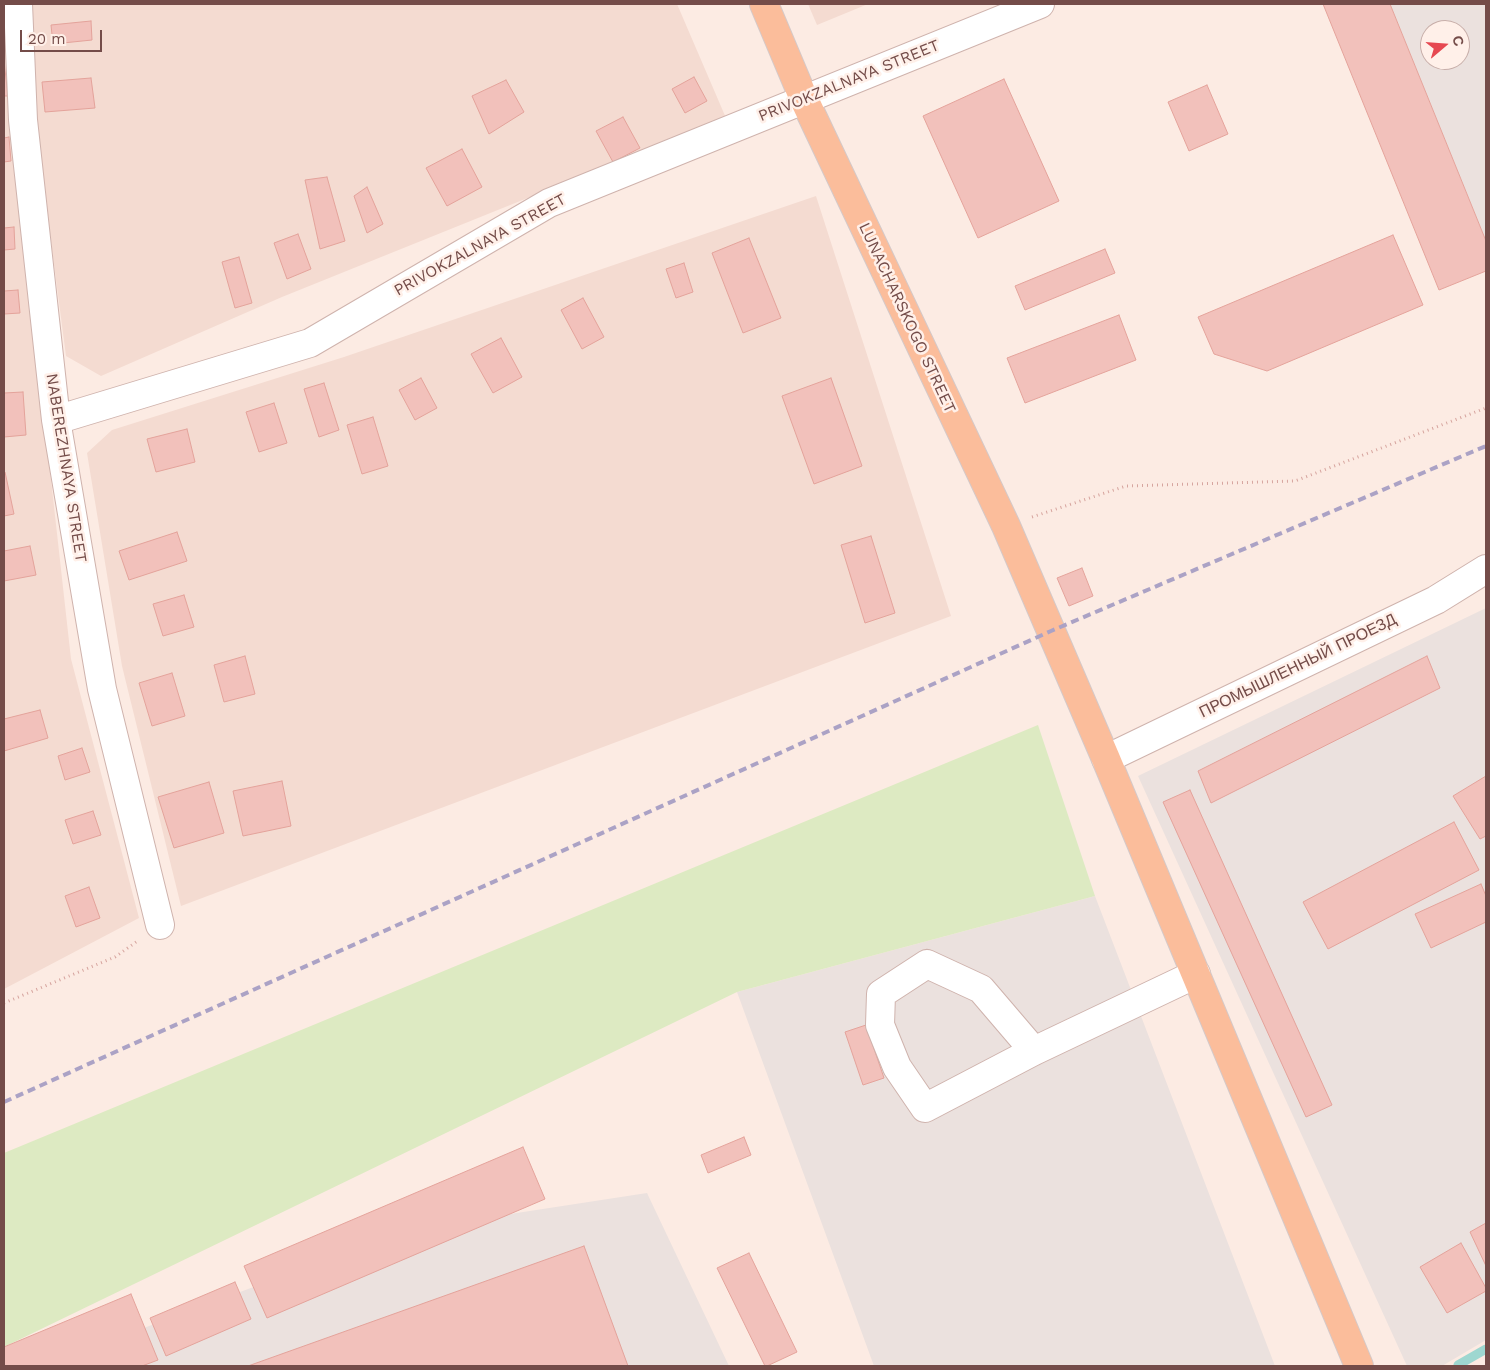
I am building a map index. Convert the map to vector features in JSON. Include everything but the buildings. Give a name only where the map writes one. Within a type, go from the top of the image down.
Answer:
[{"type":"main road","name":"LUNACHARSKOGO STREET","points":[[764,4],[804,99],[1006,526],[1106,759],[1359,1366]]},
{"type":"street","name":"NABEREZHNAYA STREET","points":[[18,4],[23,120],[56,420],[102,689],[160,925]]},
{"type":"street","name":"PRIVOKZALNAYA STREET","points":[[56,420],[310,343],[549,203],[1040,4]]},
{"type":"street","name":"ПРОМЫШЛЕННЫЙ ПРОЕЗД","points":[[1106,759],[1436,600],[1486,569]]},
{"type":"street","points":[[1034,1051],[981,989],[927,964],[881,994],[880,1025],[897,1067],[925,1108],[1034,1051],[1196,974]]},
{"type":"path","points":[[1006,526],[1126,486],[1295,481],[1486,408]]},
{"type":"path","points":[[4,1004],[114,957],[160,925]]},
{"type":"shaded area","points":[[4,4],[6,4],[11,121],[71,659],[139,918],[4,989]]},
{"type":"shaded area","points":[[30,4],[677,4],[726,118],[282,297],[101,376],[66,356],[35,119]]},
{"type":"shaded area","points":[[808,4],[868,4],[817,25]]},
{"type":"shaded area","points":[[1390,4],[1486,4],[1486,241]]},
{"type":"shaded area","points":[[816,196],[951,616],[181,906],[122,666],[87,453],[112,430],[344,357]]},
{"type":"shaded area","points":[[1486,608],[1486,1340],[1442,1366],[1407,1366],[1138,776]]},
{"type":"shaded area","points":[[1095,896],[1275,1366],[874,1366],[737,992]]},
{"type":"shaded area","points":[[647,1193],[729,1366],[42,1366],[406,1230]]},
{"type":"green space","points":[[1038,725],[1095,896],[737,992],[4,1347],[4,1153]]},
{"type":"waterway","points":[[1458,1365],[1486,1349]]},
{"type":"railway","points":[[4,1102],[1051,631],[1486,446]]}]
